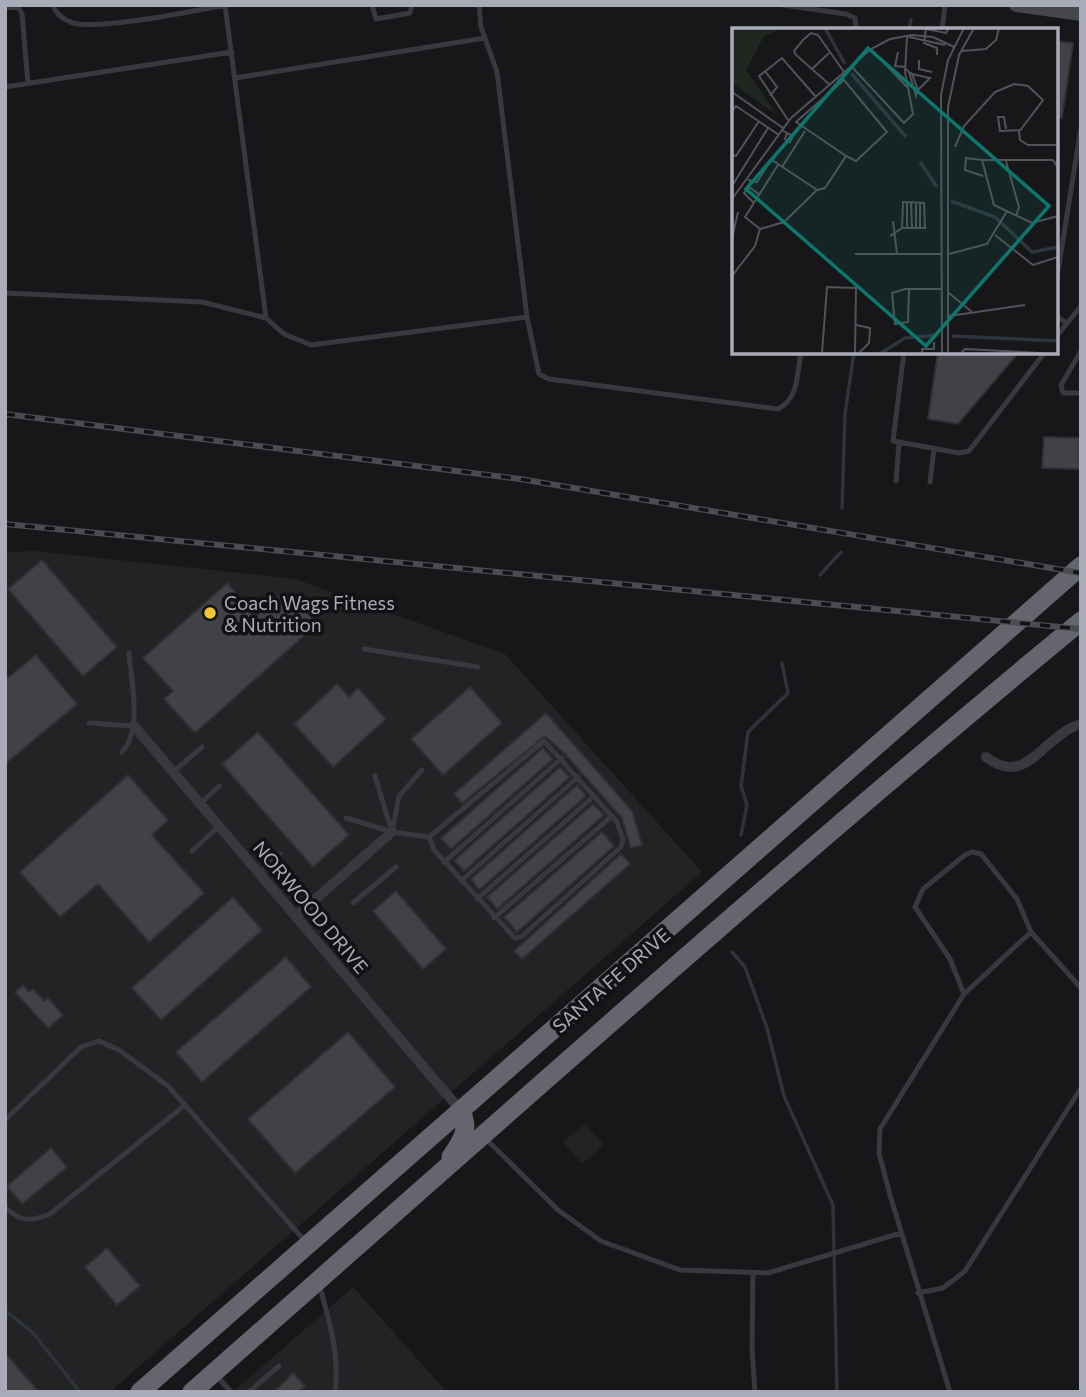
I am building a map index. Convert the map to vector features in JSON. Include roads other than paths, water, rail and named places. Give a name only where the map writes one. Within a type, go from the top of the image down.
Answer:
[{"type":"highway","name":"SANTA FE DRIVE","points":[[140,1392],[1081,566]]},
{"type":"highway","name":"SANTA FE DRIVE","points":[[192,1392],[873,796],[1081,621]]},
{"type":"highway","points":[[435,1179],[465,1136],[466,1122],[461,1111]]},
{"type":"street","points":[[1017,5],[1081,15]]},
{"type":"street","points":[[986,757],[1000,768],[1013,769],[1081,724]]},
{"type":"street","name":"NORWOOD DRIVE","points":[[134,726],[461,1111]]},
{"type":"street","points":[[296,916],[391,832]]},
{"type":"lane","points":[[53,5],[60,16],[72,23],[99,24],[225,5],[266,318]]},
{"type":"lane","points":[[372,5],[376,19],[405,15],[410,13],[412,5]]},
{"type":"lane","points":[[479,5],[485,38],[497,72],[527,317],[538,374],[549,379],[778,409],[789,404],[794,396],[801,354]]},
{"type":"lane","points":[[783,5],[846,14],[855,18],[856,28]]},
{"type":"lane","points":[[942,28],[945,5]]},
{"type":"lane","points":[[5,7],[19,8],[22,14],[28,83]]},
{"type":"lane","points":[[235,78],[485,38]]},
{"type":"lane","points":[[5,87],[232,52]]},
{"type":"lane","points":[[1058,271],[1081,127]]},
{"type":"lane","points":[[5,293],[202,302],[266,318],[284,334],[311,345],[527,317]]},
{"type":"lane","points":[[1058,334],[1081,306]]},
{"type":"lane","points":[[1058,317],[1067,323]]},
{"type":"lane","points":[[1081,351],[1061,385],[1063,393],[1081,393]]},
{"type":"lane","points":[[904,354],[893,441],[959,453],[969,451],[1043,354]]},
{"type":"lane","points":[[896,481],[899,444]]},
{"type":"lane","points":[[930,482],[934,449]]},
{"type":"lane","points":[[364,649],[478,667]]},
{"type":"lane","points":[[122,752],[129,745],[134,726],[130,653]]},
{"type":"lane","points":[[89,723],[134,726]]},
{"type":"lane","points":[[346,818],[391,832],[429,837],[540,742],[548,743],[612,816],[623,839],[621,846],[521,937],[510,936],[434,850],[429,837]]},
{"type":"lane","points":[[173,772],[202,747]]},
{"type":"lane","points":[[444,862],[562,758]]},
{"type":"lane","points":[[391,832],[399,796],[422,770]]},
{"type":"lane","points":[[375,776],[391,832]]},
{"type":"lane","points":[[461,881],[578,777]]},
{"type":"lane","points":[[200,803],[219,786]]},
{"type":"lane","points":[[477,899],[594,796]]},
{"type":"lane","points":[[494,918],[612,816]]},
{"type":"lane","points":[[192,851],[219,826]]},
{"type":"lane","points":[[964,994],[950,959],[915,907],[923,889],[972,852],[981,854],[1017,899],[1031,932],[1081,988]]},
{"type":"lane","points":[[259,873],[280,854]]},
{"type":"lane","points":[[353,903],[396,867]]},
{"type":"lane","points":[[950,1392],[918,1293],[879,1153],[880,1129],[964,994],[1031,932]]},
{"type":"lane","points":[[5,1120],[81,1047],[99,1041],[142,1066],[168,1086],[309,1246]]},
{"type":"lane","points":[[918,1293],[943,1287],[965,1271],[1081,1088]]},
{"type":"lane","points":[[5,1207],[15,1217],[25,1220],[50,1214],[185,1105]]},
{"type":"lane","points":[[484,1136],[558,1210],[601,1241],[680,1270],[753,1273],[811,1262],[901,1233]]},
{"type":"lane","points":[[753,1273],[752,1350],[755,1392]]},
{"type":"lane","points":[[318,1281],[334,1339],[338,1374],[335,1392]]},
{"type":"lane","points":[[249,1392],[279,1366]]},
{"type":"lane","points":[[214,1372],[231,1392]]},
{"type":"waterway","points":[[909,28],[911,20]]},
{"type":"waterway","points":[[842,508],[845,414],[854,354]]},
{"type":"waterway","points":[[820,575],[841,552]]},
{"type":"waterway","points":[[741,835],[747,805],[741,786],[748,732],[788,693],[782,663]]},
{"type":"waterway","points":[[732,952],[745,967],[767,1028],[784,1096],[833,1205],[837,1392]]},
{"type":"waterway","points":[[5,1310],[33,1333],[80,1392]]},
{"type":"railway","points":[[5,414],[520,479],[1081,573]]},
{"type":"railway","points":[[5,524],[1081,629]]},
{"type":"place","name":"Coach Wags Fitness & Nutrition","points":[[210,613]]}]
